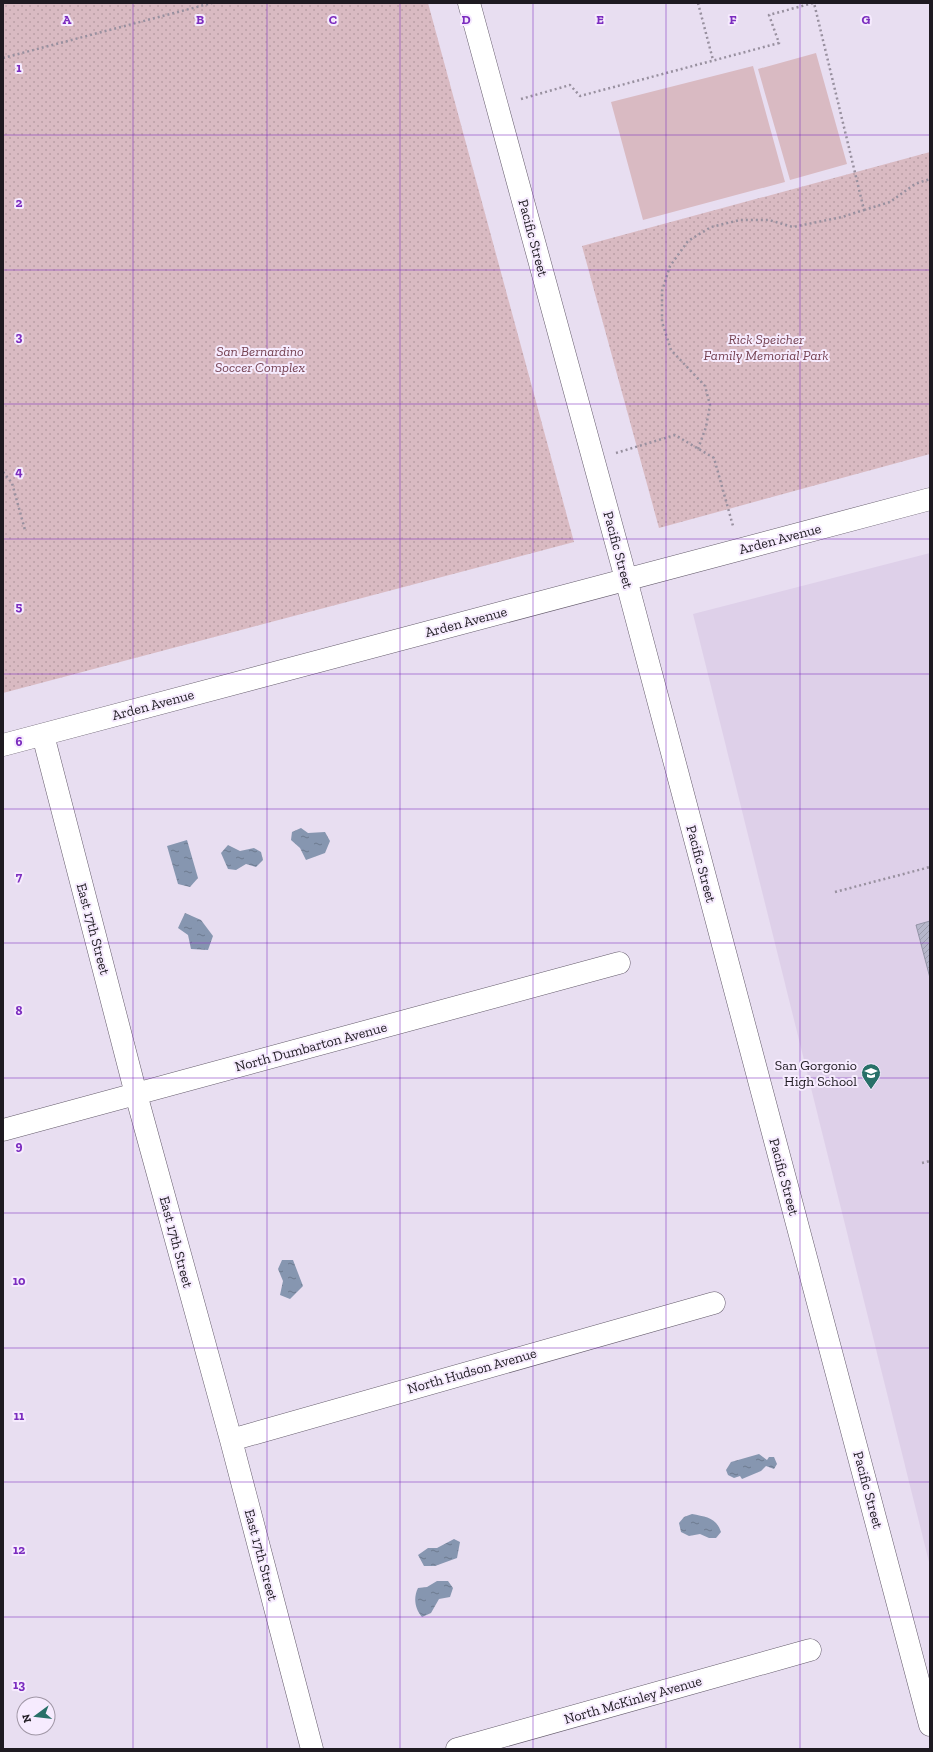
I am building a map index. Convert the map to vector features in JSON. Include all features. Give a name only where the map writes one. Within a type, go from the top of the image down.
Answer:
[{"type":"street","name":"Pacific Street","points":[[469,3],[626,579],[930,1725]]},
{"type":"street","name":"Arden Avenue","points":[[3,745],[930,499]]},
{"type":"street","name":"East 17th Street","points":[[43,735],[136,1094],[231,1440],[312,1749]]},
{"type":"street","name":"North Dumbarton Avenue","points":[[3,1130],[619,963]]},
{"type":"street","name":"North Hudson Avenue","points":[[231,1440],[714,1303]]},
{"type":"street","name":"North McKinley Avenue","points":[[457,1749],[810,1650]]},
{"type":"path","points":[[3,58],[212,3]]},
{"type":"path","points":[[698,3],[713,60]]},
{"type":"path","points":[[497,106],[570,85],[580,96],[779,43],[769,15],[813,3],[864,210]]},
{"type":"path","points":[[698,449],[706,427],[710,405],[705,386],[671,350],[662,322],[662,291],[670,266],[688,241],[711,226],[740,220],[769,220],[793,226],[842,217],[890,202],[915,184],[930,179]]},
{"type":"path","points":[[593,460],[674,435],[714,458],[740,549]]},
{"type":"path","points":[[3,472],[12,483],[25,530]]},
{"type":"path","points":[[835,892],[930,867]]},
{"type":"path","points":[[922,1163],[930,1161]]},
{"type":"shaded area","name":"San Gorgonio High School","points":[[930,553],[930,1566],[693,614]]},
{"type":"green space","name":"San Bernardino Soccer Complex","points":[[3,3],[428,3],[574,542],[3,693]]},
{"type":"green space","points":[[816,53],[847,164],[790,180],[758,69]]},
{"type":"green space","points":[[753,66],[785,182],[643,220],[611,102]]},
{"type":"green space","name":"Rick Speicher Family Memorial Park","points":[[930,152],[930,454],[659,528],[582,246]]},
{"type":"water","points":[[301,828],[308,833],[325,832],[330,841],[325,853],[306,860],[300,848],[291,840],[292,832]]},
{"type":"water","points":[[187,840],[198,878],[190,887],[178,884],[167,846]]},
{"type":"water","points":[[228,845],[240,851],[254,848],[261,852],[263,860],[256,867],[246,864],[236,870],[228,869],[221,853]]},
{"type":"water","points":[[185,913],[201,920],[213,936],[208,950],[191,949],[188,935],[178,928]]},
{"type":"water","points":[[282,1260],[293,1260],[303,1286],[290,1299],[280,1295],[283,1281],[278,1269]]},
{"type":"water","points":[[759,1454],[767,1460],[769,1457],[774,1457],[777,1464],[774,1469],[766,1466],[761,1471],[742,1479],[740,1476],[734,1478],[728,1475],[726,1470],[731,1462]]},
{"type":"water","points":[[692,1514],[710,1518],[716,1523],[721,1532],[716,1538],[709,1538],[700,1534],[689,1536],[681,1532],[679,1523],[684,1517]]},
{"type":"water","points":[[454,1539],[460,1542],[457,1558],[435,1566],[424,1566],[418,1555],[428,1548],[437,1548]]},
{"type":"water","points":[[437,1581],[448,1581],[453,1588],[450,1597],[439,1599],[431,1613],[422,1617],[416,1603],[416,1592],[418,1588],[427,1587]]},
{"type":"building","points":[[930,921],[930,978],[916,925]]},
{"type":"place","name":"San Gorgonio High School","points":[[871,1090]]}]
